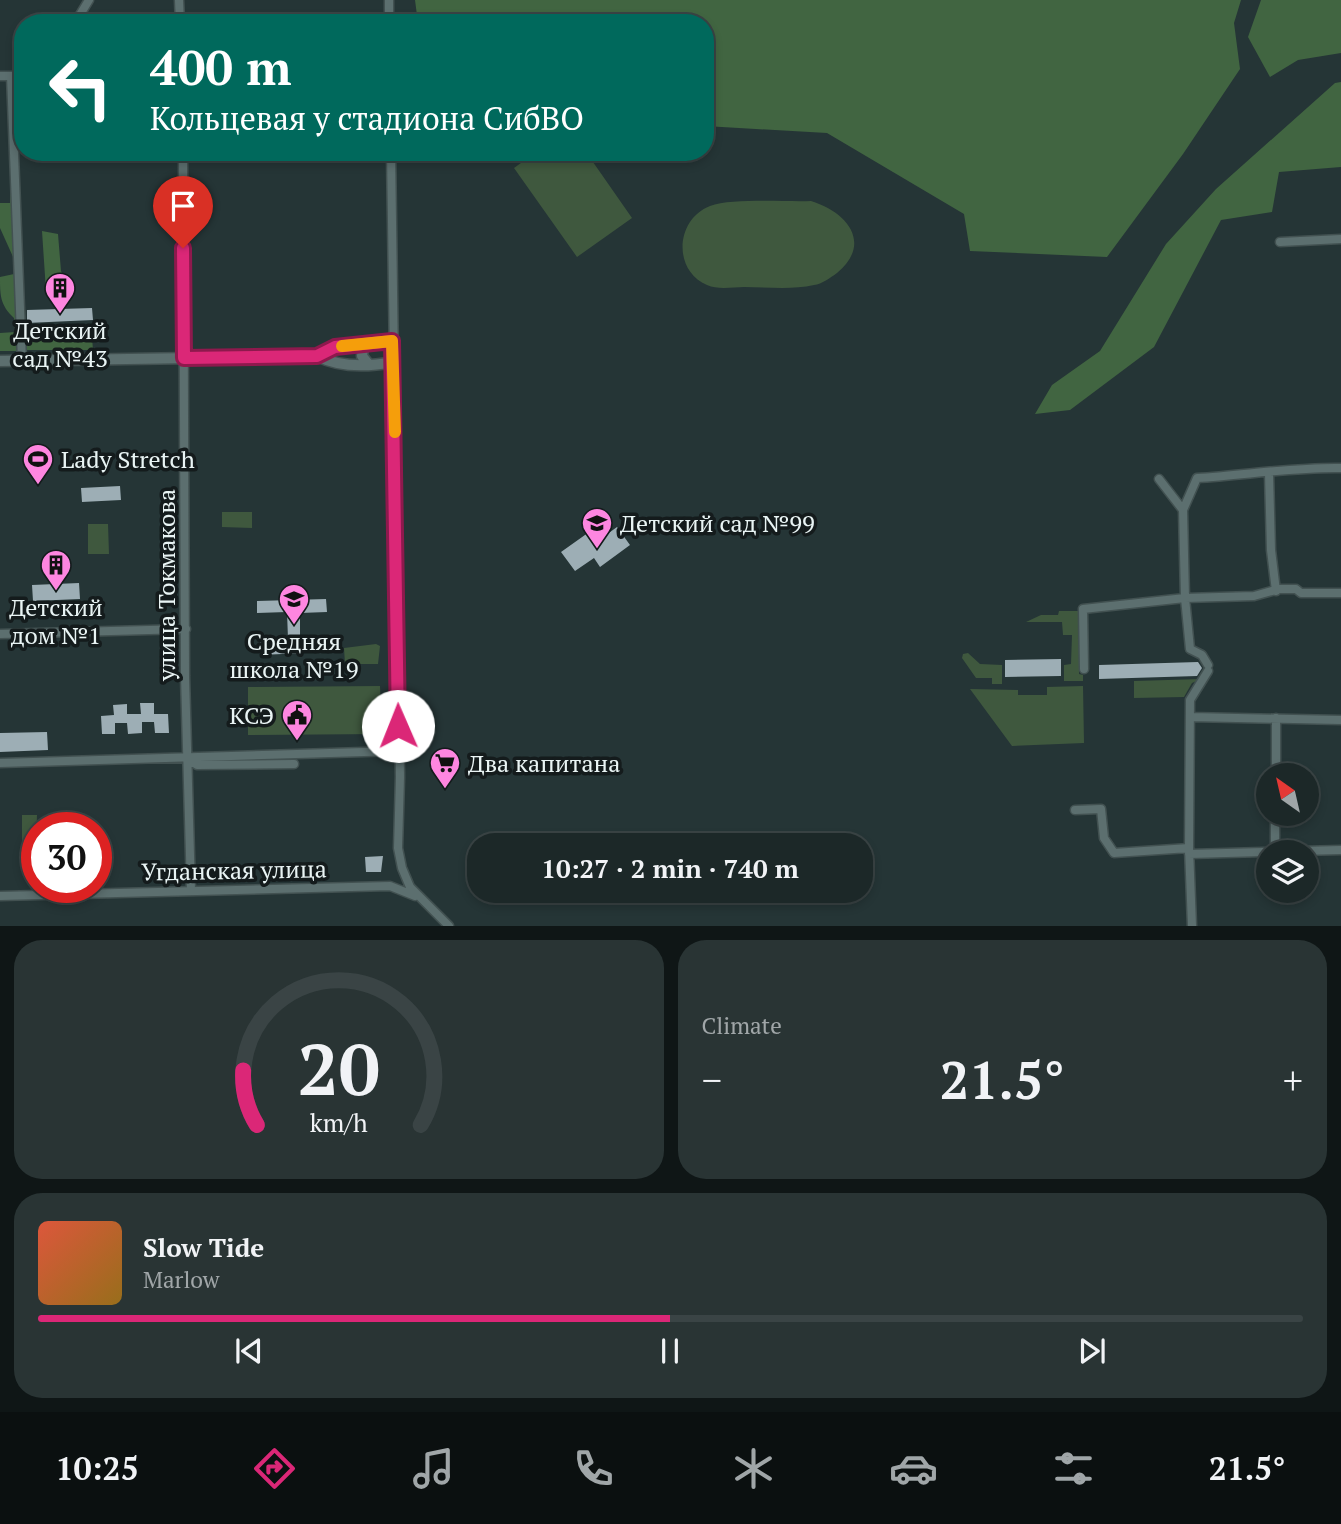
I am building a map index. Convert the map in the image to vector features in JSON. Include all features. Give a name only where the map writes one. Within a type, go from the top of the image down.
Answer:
[{"type":"street","points":[[0,76],[11,76],[14,154]]},
{"type":"street","points":[[14,161],[22,361]]},
{"type":"street","name":"улица Токмакова","points":[[183,161],[187,758],[191,891]]},
{"type":"street","points":[[391,161],[398,848],[406,878],[423,901],[449,926]]},
{"type":"street","points":[[1280,242],[1341,239]]},
{"type":"street","points":[[0,361],[317,356],[335,347],[392,341]]},
{"type":"street","points":[[372,342],[363,348],[362,356],[373,365]]},
{"type":"street","points":[[372,342],[384,351],[382,360],[373,365]]},
{"type":"street","points":[[317,356],[333,364],[373,365],[393,362]]},
{"type":"street","points":[[1192,926],[1189,851],[1190,700],[1208,668],[1202,655],[1190,649],[1185,598],[1183,510],[1197,478],[1269,474],[1298,467],[1341,468]]},
{"type":"street","points":[[1269,474],[1276,590]]},
{"type":"street","points":[[1159,479],[1183,510]]},
{"type":"street","points":[[1084,669],[1083,609],[1185,598],[1254,596],[1276,590],[1341,593]]},
{"type":"street","points":[[0,634],[186,629]]},
{"type":"street","points":[[1190,717],[1341,720]]},
{"type":"street","points":[[1276,718],[1276,763]]},
{"type":"street","points":[[0,763],[398,751]]},
{"type":"street","points":[[187,758],[197,765],[294,764]]},
{"type":"street","points":[[1075,810],[1101,810],[1104,838],[1114,853],[1256,851]]},
{"type":"street","points":[[1319,850],[1341,850]]},
{"type":"street","name":"Угданская улица","points":[[0,896],[390,886],[423,901]]},
{"type":"green space","points":[[415,0],[1241,0],[1234,23],[1240,69],[1183,154],[1107,257],[970,251],[964,214],[827,133],[714,127],[714,14],[417,14]]},
{"type":"green space","points":[[1261,0],[1341,0],[1341,53],[1298,60],[1270,77],[1248,37]]},
{"type":"green space","points":[[1341,82],[1341,167],[1279,172],[1272,212],[1221,220],[1154,347],[1070,410],[1035,414],[1052,385],[1100,351],[1166,244],[1216,189],[1335,83]]},
{"type":"green space","points":[[524,161],[592,161],[632,218],[577,257],[514,168]]},
{"type":"green space","points":[[10,164],[13,164],[19,351],[0,351],[0,333],[15,332],[14,318],[3,304],[0,283],[0,277],[14,274],[14,259],[0,228],[0,203],[10,203]]},
{"type":"green space","points":[[745,201],[811,201],[824,206],[845,221],[854,240],[848,262],[826,280],[797,287],[716,287],[696,278],[688,268],[684,257],[685,233],[690,222],[710,206]]},
{"type":"green space","points":[[42,231],[58,234],[61,271],[69,288],[55,296],[46,291]]},
{"type":"green space","points":[[91,324],[93,350],[27,350],[24,326]]},
{"type":"green space","points":[[222,512],[252,512],[252,528],[222,527]]},
{"type":"green space","points":[[88,524],[108,524],[109,554],[88,554]]},
{"type":"green space","points":[[1059,611],[1080,611],[1079,674],[1083,675],[1083,681],[1064,681],[1064,665],[1071,664],[1072,635],[1063,635],[1062,622],[1026,622],[1041,615],[1058,615]]},
{"type":"green space","points":[[376,644],[380,646],[378,664],[345,664],[344,648]]},
{"type":"green space","points":[[968,653],[980,664],[1002,665],[1002,684],[992,684],[992,678],[976,678],[962,658],[963,654]]},
{"type":"green space","points":[[1201,679],[1192,683],[1184,697],[1134,698],[1134,681]]},
{"type":"green space","points":[[380,686],[382,734],[248,735],[248,687]]},
{"type":"green space","points":[[1083,686],[1084,743],[1012,746],[970,689],[1018,690],[1018,695],[1047,695],[1047,687]]},
{"type":"building","name":"Детский сад №43","points":[[92,308],[93,320],[27,323],[27,310]]},
{"type":"building","points":[[120,486],[121,500],[82,502],[81,488]]},
{"type":"building","name":"Детский сад №99","points":[[617,527],[630,545],[600,567],[594,558],[575,571],[561,552],[592,530],[599,540]]},
{"type":"building","name":"Детский дом №1","points":[[79,583],[80,599],[33,601],[32,585]]},
{"type":"building","name":"Средняя школа №19","points":[[326,599],[327,612],[300,613],[300,640],[326,639],[327,652],[260,655],[260,640],[288,639],[287,612],[257,613],[257,601]]},
{"type":"building","points":[[1061,659],[1061,676],[1005,677],[1005,660]]},
{"type":"building","points":[[1198,662],[1202,668],[1197,676],[1099,679],[1099,665]]},
{"type":"building","points":[[140,703],[154,703],[154,714],[168,714],[169,733],[155,733],[154,722],[142,722],[142,733],[128,734],[127,723],[115,723],[115,734],[102,734],[101,716],[114,715],[113,705],[127,704],[127,714],[141,714]]},
{"type":"building","points":[[47,732],[48,750],[0,752],[0,733]]},
{"type":"building","points":[[383,856],[381,872],[366,872],[365,857]]},
{"type":"slow traffic","points":[[342,346],[392,341],[395,432]]},
{"type":"place","name":"Детский сад №43","points":[[60,315]]},
{"type":"place","name":"Lady Stretch","points":[[38,486]]},
{"type":"place","name":"Детский сад №99","points":[[597,550]]},
{"type":"place","name":"Детский дом №1","points":[[56,592]]},
{"type":"place","name":"Средняя школа №19","points":[[294,626]]},
{"type":"place","name":"КСЭ","points":[[297,742]]},
{"type":"place","name":"Два капитана","points":[[445,790]]},
{"type":"route","points":[[183,248],[184,358],[317,356],[335,347],[392,341],[398,726]]}]
